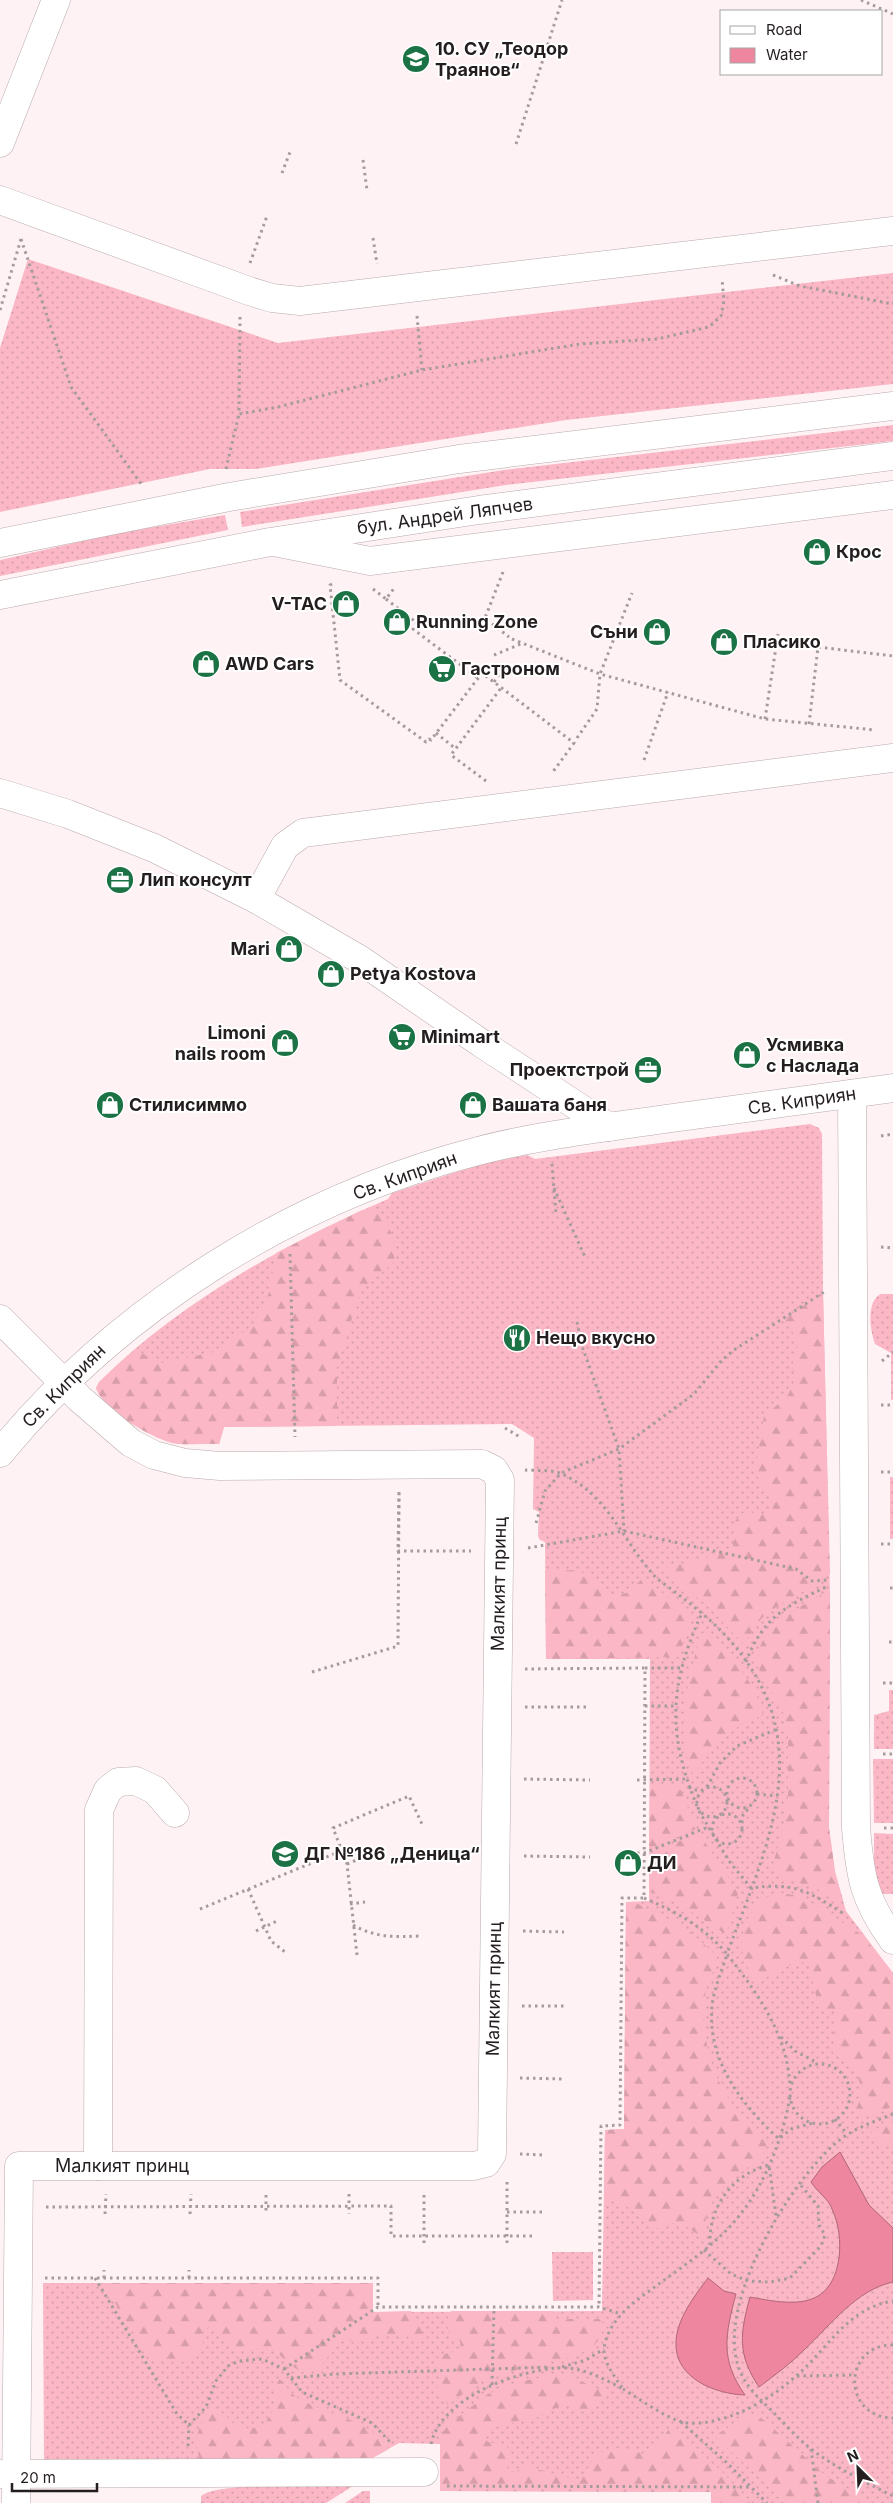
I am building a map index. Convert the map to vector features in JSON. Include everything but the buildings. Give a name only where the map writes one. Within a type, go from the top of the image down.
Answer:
[{"type":"street","points":[[0,143],[56,0]]},
{"type":"street","points":[[0,200],[241,288],[272,298],[300,301],[893,231]]},
{"type":"street","points":[[0,543],[229,496],[459,459],[893,406]]},
{"type":"street","name":"бул. Андрей Ляпчев","points":[[0,595],[270,542],[489,509],[893,456]]},
{"type":"street","points":[[270,542],[370,561],[893,495]]},
{"type":"street","points":[[256,899],[285,846],[303,833],[893,758]]},
{"type":"street","points":[[0,792],[68,814],[154,848],[256,899],[359,960],[480,1043],[609,1127]]},
{"type":"street","name":"Св. Киприян","points":[[0,1453],[64,1383],[110,1340],[186,1285],[282,1227],[354,1192],[418,1168],[480,1150],[609,1127],[893,1088]]},
{"type":"street","points":[[852,1094],[856,1828],[861,1875],[867,1900],[893,1940]]},
{"type":"street","name":"Малкият принц","points":[[0,1319],[64,1383],[131,1443],[154,1456],[185,1463],[220,1466],[296,1465],[399,1469],[482,1464],[494,1470],[500,1480],[492,2154],[486,2163],[474,2166],[19,2166],[8,2474],[16,2503]]},
{"type":"street","points":[[98,2166],[100,1810],[108,1790],[118,1782],[136,1781],[155,1790],[175,1813]]},
{"type":"street","points":[[8,2474],[426,2477]]},
{"type":"path","points":[[516,144],[562,0]]},
{"type":"path","points":[[861,0],[893,14]]},
{"type":"path","points":[[282,173],[290,152]]},
{"type":"path","points":[[363,160],[367,190]]},
{"type":"path","points":[[0,310],[31,211]]},
{"type":"path","points":[[225,476],[239,414],[241,288],[267,216]]},
{"type":"path","points":[[21,239],[71,387],[145,490]]},
{"type":"path","points":[[239,414],[422,370],[580,344],[657,340],[709,327],[721,316],[724,301],[719,252]]},
{"type":"path","points":[[764,271],[800,286],[893,304]]},
{"type":"path","points":[[414,288],[422,370]]},
{"type":"path","points":[[503,573],[485,618],[510,638],[600,674],[766,718],[809,724],[881,730]]},
{"type":"path","points":[[386,599],[398,583]]},
{"type":"path","points":[[338,584],[330,585],[340,680],[426,742],[436,733],[482,673],[574,742],[547,780]]},
{"type":"path","points":[[371,587],[417,623],[413,629],[478,678]]},
{"type":"path","points":[[576,738],[597,709],[600,674],[632,593]]},
{"type":"path","points":[[766,718],[778,634]]},
{"type":"path","points":[[777,642],[893,656]]},
{"type":"path","points":[[494,655],[524,643]]},
{"type":"path","points":[[809,724],[818,648]]},
{"type":"path","points":[[494,682],[506,665]]},
{"type":"path","points":[[490,784],[451,755],[501,688]]},
{"type":"path","points":[[642,767],[668,692]]},
{"type":"path","points":[[436,733],[456,748]]},
{"type":"path","points":[[552,1163],[556,1214]]},
{"type":"path","points":[[554,1188],[585,1257]]},
{"type":"path","points":[[290,1251],[296,1465]]},
{"type":"path","points":[[536,1523],[546,1491],[561,1473],[619,1449],[694,1394],[722,1360],[734,1350],[830,1287]]},
{"type":"path","points":[[577,1322],[582,1346],[619,1449],[624,1532]]},
{"type":"path","points":[[505,1428],[520,1437]]},
{"type":"path","points":[[399,1469],[398,1551],[536,1548],[624,1532],[796,1569],[812,1581],[835,1581],[790,1605],[768,1622],[754,1640],[746,1662]]},
{"type":"path","points":[[312,1672],[398,1646],[399,1469]]},
{"type":"path","points":[[520,1469],[561,1473],[599,1499],[653,1575],[702,1613],[725,1635],[746,1662],[771,1707],[777,1728],[780,1757],[774,1820],[715,1988],[712,2022],[716,2051],[732,2084],[742,2101],[779,2139]]},
{"type":"path","points":[[702,1613],[690,1639],[682,1668],[676,1706],[675,1727],[680,1758],[699,1811],[713,1837],[729,1861],[751,1888]]},
{"type":"path","points":[[644,1898],[645,1668]]},
{"type":"path","points":[[498,1670],[682,1668]]},
{"type":"path","points":[[645,1706],[676,1706]]},
{"type":"path","points":[[497,1707],[590,1707]]},
{"type":"path","points":[[697,1806],[697,1798],[720,1763],[737,1746],[777,1728]]},
{"type":"path","points":[[743,1778],[752,1782],[757,1794],[743,1816],[741,1836],[734,1843],[720,1843],[713,1837],[713,1823],[726,1809],[730,1784],[743,1778]]},
{"type":"path","points":[[496,1779],[590,1780]]},
{"type":"path","points":[[637,1780],[686,1779]]},
{"type":"path","points":[[689,1787],[693,1790],[716,1787],[736,1808],[750,1806]]},
{"type":"path","points":[[757,1794],[777,1796]]},
{"type":"path","points":[[357,1955],[347,1864],[333,1828],[409,1796],[422,1824]]},
{"type":"path","points":[[699,1811],[710,1818],[734,1815],[742,1826]]},
{"type":"path","points":[[637,1854],[644,1853],[708,1827]]},
{"type":"path","points":[[200,1909],[342,1851]]},
{"type":"path","points":[[495,1856],[590,1857]]},
{"type":"path","points":[[347,1864],[358,1859]]},
{"type":"path","points":[[751,1888],[777,1885],[804,1890],[851,1918]]},
{"type":"path","points":[[248,1889],[271,1941],[285,1952]]},
{"type":"path","points":[[599,2307],[601,2126],[620,2126],[622,1898],[644,1898],[692,1922],[706,1932],[728,1954],[765,2007],[779,2035],[790,2069],[790,2097],[779,2139],[768,2165],[742,2212],[710,2245],[621,2314],[608,2335],[604,2348],[607,2363],[623,2390]]},
{"type":"path","points":[[350,1904],[366,1902]]},
{"type":"path","points":[[256,1931],[279,1920]]},
{"type":"path","points":[[353,1925],[369,1934],[386,1937],[420,1936]]},
{"type":"path","points":[[549,1931],[564,1932]]},
{"type":"path","points":[[551,2006],[564,2006]]},
{"type":"path","points":[[779,2035],[795,2051],[818,2064],[837,2069],[848,2084],[849,2102],[845,2110],[835,2119],[822,2124],[813,2123],[791,2129],[779,2139]]},
{"type":"path","points":[[790,2087],[800,2070],[818,2064]]},
{"type":"path","points":[[493,2078],[564,2079]]},
{"type":"path","points":[[790,2097],[798,2114],[813,2123]]},
{"type":"path","points":[[893,2114],[847,2134],[816,2163],[799,2183],[776,2216],[755,2260],[748,2281],[736,2326],[735,2351],[738,2365],[745,2380],[762,2401],[810,2448],[861,2480],[893,2496]]},
{"type":"path","points":[[835,2119],[847,2134]]},
{"type":"path","points":[[530,2154],[544,2155]]},
{"type":"path","points":[[768,2165],[776,2216]]},
{"type":"path","points":[[710,2245],[711,2223],[725,2194],[751,2172],[768,2165]]},
{"type":"path","points":[[424,2166],[424,2243]]},
{"type":"path","points":[[507,2181],[507,2243]]},
{"type":"path","points":[[704,2250],[731,2274],[748,2281],[770,2282],[790,2278],[822,2246],[825,2235],[819,2225],[818,2206],[799,2183]]},
{"type":"path","points":[[43,2207],[391,2206],[391,2236],[535,2236]]},
{"type":"path","points":[[349,2207],[349,2214]]},
{"type":"path","points":[[507,2212],[544,2212]]},
{"type":"path","points":[[104,2270],[104,2278]]},
{"type":"path","points":[[189,2278],[190,2270]]},
{"type":"path","points":[[42,2278],[378,2278],[378,2308]]},
{"type":"path","points":[[95,2278],[177,2414],[189,2425],[206,2407],[216,2381],[228,2366],[239,2361],[262,2359],[284,2369],[302,2392],[372,2422],[426,2477],[751,2487]]},
{"type":"path","points":[[680,2422],[704,2423],[720,2419],[762,2401],[797,2376],[856,2315],[875,2305],[893,2301]]},
{"type":"path","points":[[492,2385],[494,2307]]},
{"type":"path","points":[[284,2369],[378,2308],[599,2307],[621,2314]]},
{"type":"path","points":[[893,2345],[875,2348],[865,2355],[854,2375],[856,2392],[864,2407],[874,2415],[893,2418]]},
{"type":"path","points":[[426,2477],[437,2425],[484,2387],[521,2375],[586,2360],[604,2348]]},
{"type":"path","points":[[291,2378],[336,2374],[492,2368],[559,2367],[582,2371],[602,2378],[680,2422],[767,2503]]},
{"type":"path","points":[[797,2376],[854,2375]]},
{"type":"path","points":[[810,2448],[818,2503]]},
{"type":"green space","points":[[28,259],[278,343],[893,273],[893,384],[566,420],[256,469],[210,469],[0,512],[0,348]]},
{"type":"green space","points":[[893,425],[893,441],[506,485],[242,527],[240,512],[504,470]]},
{"type":"green space","points":[[225,515],[228,530],[0,576],[0,560],[113,534]]},
{"type":"green space","points":[[810,1124],[819,1128],[822,1134],[823,1292],[830,1595],[829,1828],[835,1872],[846,1911],[893,1973],[893,2503],[711,2503],[711,2492],[440,2491],[440,2444],[399,2443],[367,2461],[44,2461],[43,2283],[373,2283],[373,2312],[602,2311],[605,2130],[624,2129],[626,1902],[649,1901],[650,1659],[546,1659],[545,1542],[540,1540],[538,1536],[539,1512],[533,1509],[534,1438],[512,1424],[224,1427],[219,1444],[172,1443],[99,1395],[96,1388],[99,1382],[163,1327],[235,1277],[311,1235],[388,1199],[392,1193],[484,1163],[527,1155],[535,1159]]},
{"type":"green space","points":[[362,1210],[378,1212],[387,1224],[392,1235],[394,1262],[360,1291],[337,1368],[337,1426],[224,1427],[219,1444],[178,1444],[163,1440],[140,1429],[118,1414],[101,1397],[96,1388],[99,1382],[135,1350],[161,1363],[214,1352],[253,1325],[269,1293],[276,1253]]},
{"type":"green space","points":[[823,1292],[830,1574],[764,1616],[743,1644],[707,1605],[659,1569],[704,1559],[733,1547],[734,1522],[745,1511],[762,1515],[773,1508],[769,1493],[761,1484],[755,1471],[764,1416],[787,1397],[796,1378],[792,1366],[799,1342],[784,1319]]},
{"type":"green space","points":[[881,1294],[893,1294],[893,1400],[891,1400],[891,1353],[875,1344],[870,1316],[873,1303]]},
{"type":"green space","points":[[890,1477],[893,1477],[893,1539],[890,1539]]},
{"type":"green space","points":[[574,1570],[594,1576],[612,1595],[627,1593],[643,1578],[693,1616],[678,1657],[546,1659],[545,1571]]},
{"type":"green space","points":[[826,1592],[830,1595],[829,1828],[835,1872],[843,1900],[838,1902],[807,1885],[780,1878],[772,1868],[784,1824],[788,1797],[788,1737],[783,1713],[755,1662],[759,1649],[773,1628],[792,1612]]},
{"type":"green space","points":[[707,1631],[741,1669],[756,1694],[763,1715],[740,1725],[720,1740],[694,1774],[689,1766],[685,1741],[686,1694],[701,1634]]},
{"type":"green space","points":[[889,1690],[893,1690],[893,1749],[874,1749],[874,1715],[889,1711]]},
{"type":"green space","points":[[873,1759],[893,1759],[893,1823],[874,1823]]},
{"type":"green space","points":[[650,1785],[679,1785],[696,1829],[649,1849]]},
{"type":"green space","points":[[699,1833],[738,1893],[728,1928],[724,1933],[681,1905],[649,1891],[649,1854]]},
{"type":"green space","points":[[874,1833],[893,1834],[893,1894],[880,1894],[874,1869]]},
{"type":"green space","points":[[782,1893],[802,1897],[862,1935],[893,1973],[893,2106],[866,2117],[855,2116],[860,2097],[858,2076],[846,2061],[833,2054],[835,2009],[819,2008],[808,1962],[788,1966],[758,1983],[746,1965],[742,1938],[749,1917],[763,1900],[772,1895]]},
{"type":"green space","points":[[626,1902],[634,1902],[687,1929],[717,1956],[705,1996],[704,2014],[707,2047],[718,2079],[726,2094],[747,2122],[767,2140],[766,2148],[762,2155],[726,2184],[716,2196],[708,2213],[703,2238],[683,2224],[671,2223],[664,2228],[655,2228],[632,2209],[604,2197],[605,2130],[624,2129]]},
{"type":"green space","points":[[893,2122],[893,2146],[879,2147],[872,2138],[872,2131]]},
{"type":"green space","points":[[552,2252],[593,2252],[593,2300],[553,2301]]},
{"type":"green space","points":[[103,2283],[373,2283],[373,2312],[411,2311],[420,2324],[424,2341],[412,2340],[404,2334],[380,2334],[354,2343],[345,2337],[316,2371],[302,2372],[290,2365],[277,2352],[266,2348],[234,2350],[209,2327],[201,2333],[203,2344],[201,2348],[188,2359],[177,2365],[167,2357],[151,2361]]},
{"type":"green space","points":[[451,2311],[553,2311],[553,2319],[599,2319],[603,2323],[601,2335],[595,2344],[584,2351],[483,2381],[448,2405],[437,2389],[441,2375],[434,2362],[441,2355],[461,2350],[460,2341],[449,2332],[446,2322]]},
{"type":"green space","points":[[555,2375],[572,2377],[609,2394],[592,2410],[578,2410],[566,2403],[538,2417],[489,2428],[482,2435],[488,2442],[506,2445],[512,2456],[507,2465],[508,2472],[516,2472],[525,2466],[578,2480],[592,2462],[604,2451],[617,2448],[645,2455],[662,2441],[669,2428],[720,2470],[752,2503],[711,2503],[711,2492],[440,2491],[440,2444],[443,2432],[449,2424],[488,2394],[523,2381]]},
{"type":"green space","points":[[279,2379],[295,2396],[370,2430],[389,2449],[367,2461],[200,2460],[197,2446],[198,2433],[211,2409],[222,2413],[239,2427],[252,2428],[260,2426],[271,2415],[274,2408],[274,2392],[271,2384]]},
{"type":"green space","points":[[749,2415],[757,2415],[765,2421],[826,2476],[873,2503],[784,2503],[753,2471],[718,2440],[716,2435]]},
{"type":"green space","points":[[353,2486],[326,2503],[201,2503],[201,2496],[211,2491],[228,2488]]},
{"type":"green space","points":[[363,2491],[370,2491],[370,2503],[345,2503]]},
{"type":"water","points":[[840,2152],[869,2205],[893,2228],[893,2282],[867,2292],[856,2300],[793,2360],[759,2387],[747,2364],[742,2344],[744,2322],[750,2297],[780,2302],[795,2302],[818,2296],[828,2288],[835,2275],[839,2258],[839,2233],[830,2205],[811,2182],[822,2167]]},
{"type":"water","points":[[708,2278],[724,2291],[736,2294],[729,2322],[727,2347],[732,2370],[745,2395],[722,2392],[699,2382],[682,2366],[677,2356],[676,2343],[679,2326],[687,2308]]},
{"type":"place","name":"10. СУ „Теодор Траянов“","points":[[416,59]]},
{"type":"place","name":"Крос","points":[[817,552]]},
{"type":"place","name":"V-TAC","points":[[346,604]]},
{"type":"place","name":"Running Zone","points":[[397,622]]},
{"type":"place","name":"Съни","points":[[657,632]]},
{"type":"place","name":"Пласико","points":[[724,642]]},
{"type":"place","name":"AWD Cars","points":[[206,664]]},
{"type":"place","name":"Гастроном","points":[[442,669]]},
{"type":"place","name":"Лип консулт","points":[[120,880]]},
{"type":"place","name":"Mari","points":[[289,949]]},
{"type":"place","name":"Petya Kostova","points":[[331,974]]},
{"type":"place","name":"Minimart","points":[[402,1037]]},
{"type":"place","name":"Limoni nails room","points":[[285,1043]]},
{"type":"place","name":"Усмивка с Наслада","points":[[747,1055]]},
{"type":"place","name":"Проектстрой","points":[[648,1070]]},
{"type":"place","name":"Стилисиммо","points":[[110,1105]]},
{"type":"place","name":"Вашата баня","points":[[473,1105]]},
{"type":"place","name":"Нещо вкусно","points":[[517,1338]]},
{"type":"place","name":"ДГ №186 „Деница“","points":[[285,1854]]},
{"type":"place","name":"ДИ","points":[[628,1863]]}]
